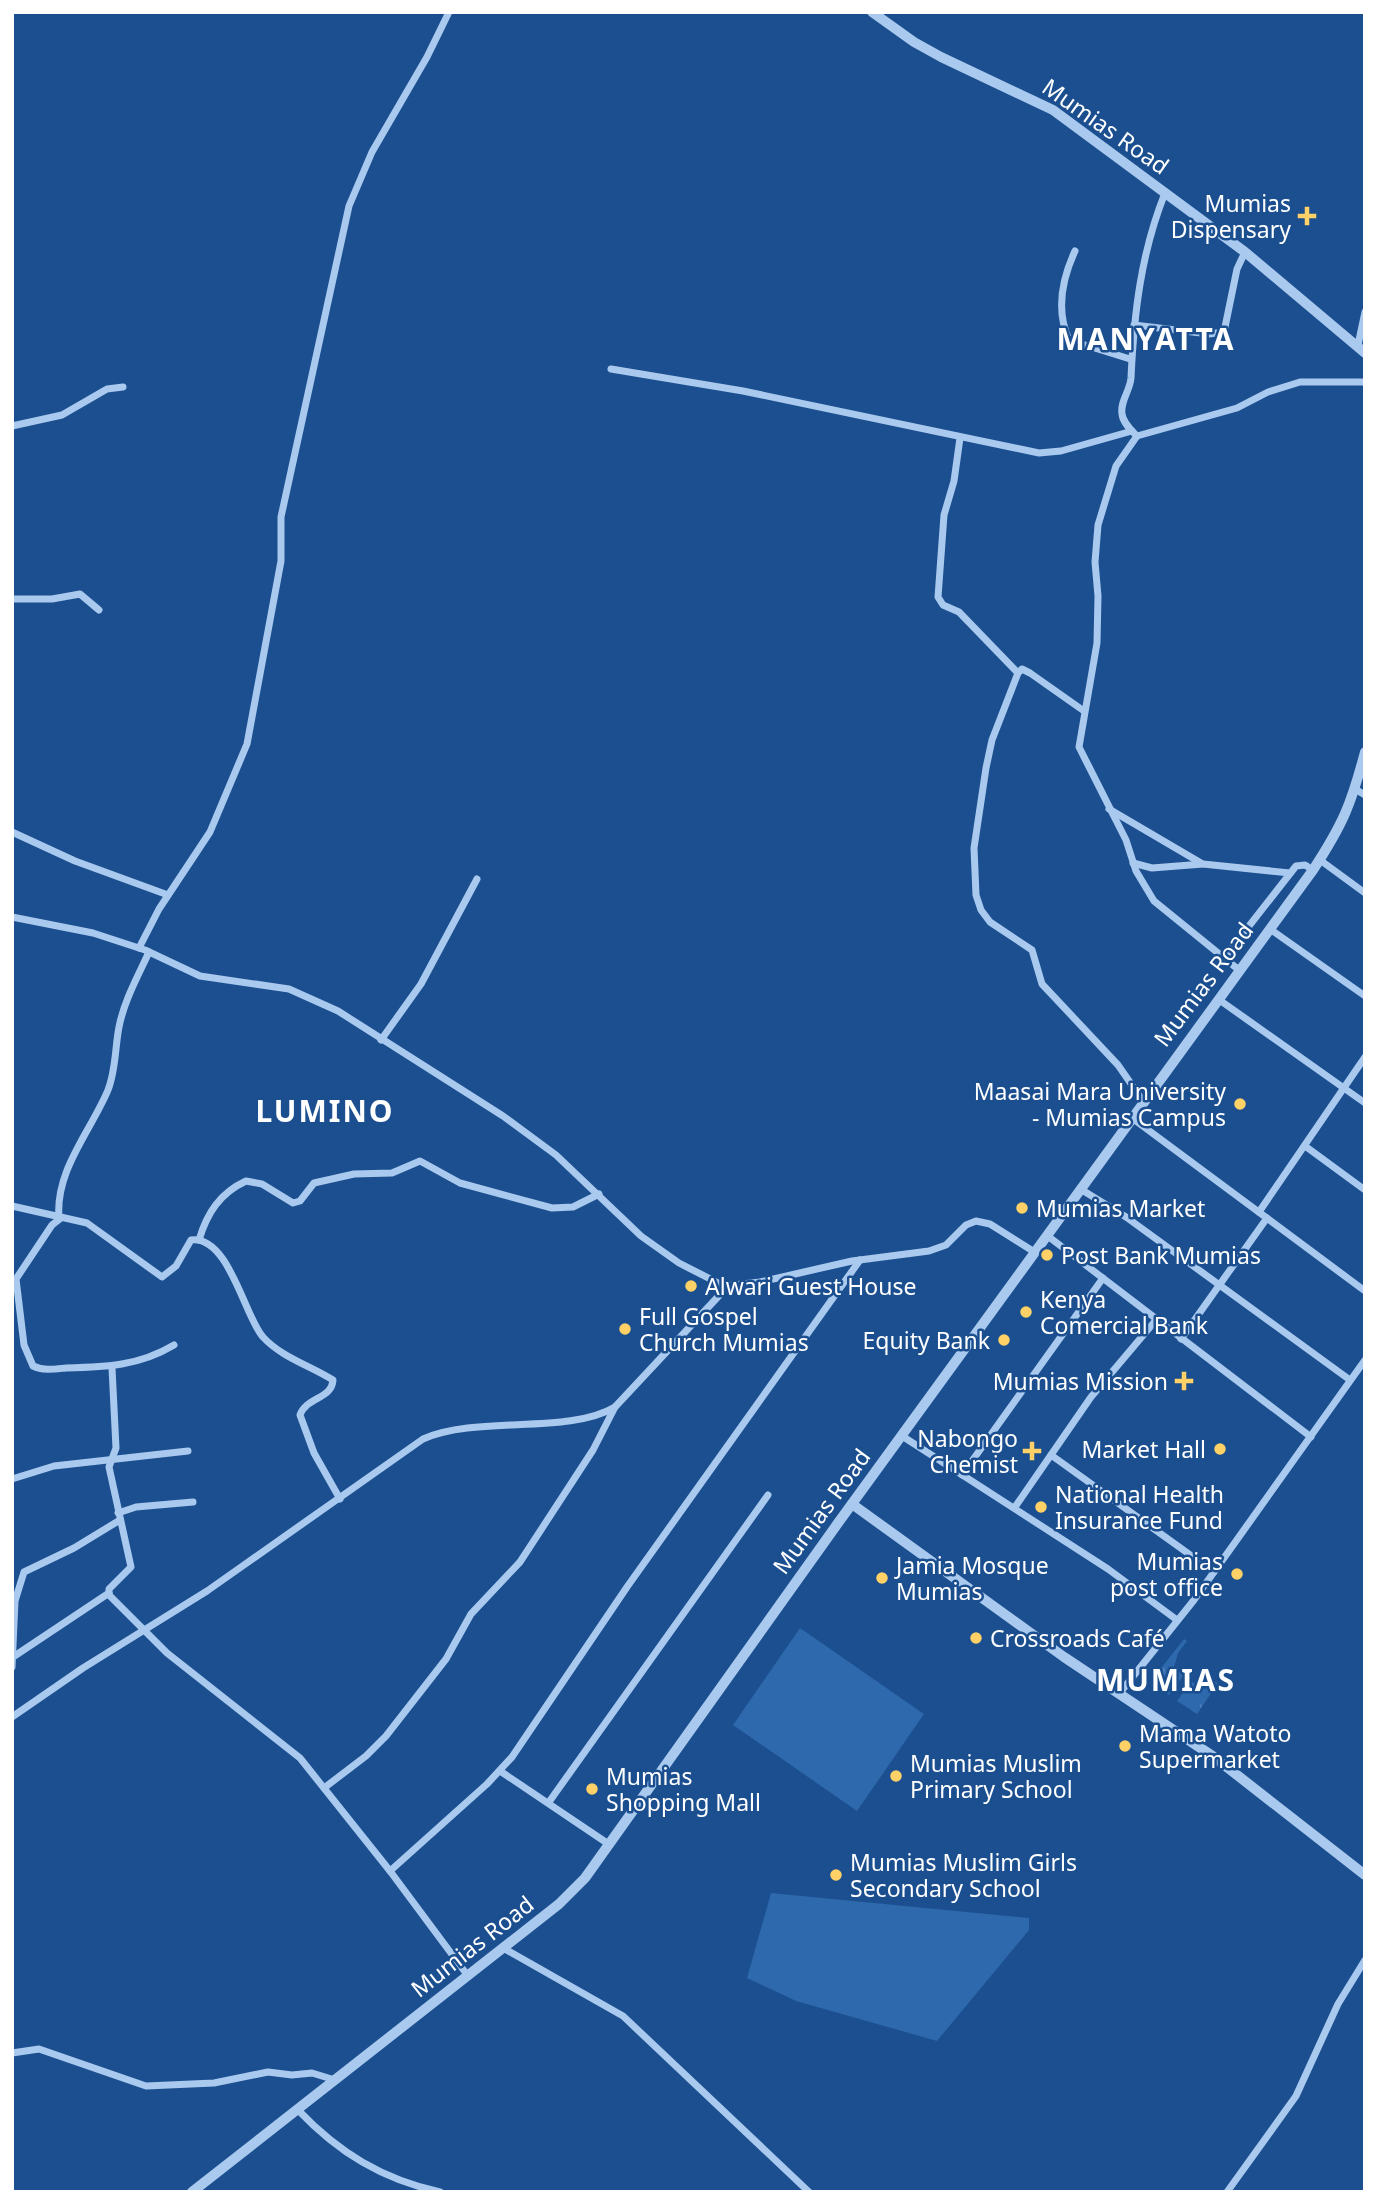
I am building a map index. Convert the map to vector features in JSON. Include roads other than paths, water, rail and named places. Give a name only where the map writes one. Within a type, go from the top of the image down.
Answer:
[{"type":"street","points":[[139,948],[168,895],[210,832],[247,744],[281,561],[281,517],[349,206],[372,152],[427,57],[449,12]]},
{"type":"street","name":"Mumias Road","points":[[872,12],[941,57],[1053,110],[1245,252],[1361,349]]},
{"type":"street","points":[[1134,433],[1122,416],[1122,404],[1131,380],[1130,359],[1144,254],[1165,192]]},
{"type":"street","points":[[1075,251],[1061,297],[1064,325],[1069,340],[1130,359]]},
{"type":"street","points":[[1134,326],[1209,334],[1224,332],[1237,269],[1245,252]]},
{"type":"street","points":[[1361,349],[1365,312]]},
{"type":"street","points":[[611,369],[743,391],[1014,449],[1049,453],[1237,408],[1268,392],[1300,382],[1365,382]]},
{"type":"street","points":[[12,426],[62,415],[107,389],[123,387]]},
{"type":"street","points":[[1134,433],[1116,466],[1098,525],[1095,562],[1098,596],[1097,643],[1079,747],[1126,840],[1133,863],[1154,901],[1239,970]]},
{"type":"street","points":[[960,438],[954,481],[944,514],[938,597],[943,606],[959,612],[1018,673]]},
{"type":"street","points":[[12,599],[52,599],[80,594],[99,610]]},
{"type":"street","points":[[1084,711],[1030,673],[1022,669],[1018,673],[992,740],[986,768],[974,848],[976,895],[981,910],[990,922],[1032,950],[1042,984],[1118,1065],[1143,1101]]},
{"type":"street","name":"Mumias Road","points":[[192,2192],[570,1894],[610,1845],[852,1504],[1049,1237],[1143,1101],[1320,860],[1360,792],[1365,752]]},
{"type":"street","points":[[1109,809],[1203,864]]},
{"type":"street","points":[[12,832],[75,861],[168,895]]},
{"type":"street","points":[[1320,860],[1365,893]]},
{"type":"street","points":[[1133,863],[1152,868],[1203,864],[1290,873]]},
{"type":"street","points":[[1224,958],[1290,873],[1300,865],[1313,870]]},
{"type":"street","points":[[381,1040],[421,984],[477,879]]},
{"type":"street","points":[[12,917],[80,930],[139,948],[200,976],[265,984],[299,992],[338,1011],[503,1116],[556,1155],[641,1236],[715,1282],[728,1286],[860,1260],[935,1250],[976,1221],[990,1224],[1037,1253]]},
{"type":"street","points":[[1270,929],[1365,996]]},
{"type":"street","points":[[60,1218],[58,1200],[63,1185],[77,1147],[107,1092],[120,1024],[149,952]]},
{"type":"street","points":[[1219,999],[1365,1103]]},
{"type":"street","points":[[1259,1212],[1365,1057]]},
{"type":"street","points":[[1132,1118],[1365,1291]]},
{"type":"street","points":[[1306,1146],[1365,1190]]},
{"type":"street","points":[[199,1240],[210,1212],[222,1195],[246,1181],[262,1184],[293,1203],[300,1200],[314,1183],[354,1174],[393,1173],[420,1161],[460,1182],[552,1208],[573,1207],[599,1194]]},
{"type":"street","points":[[1082,1190],[1126,1217],[1350,1380]]},
{"type":"street","points":[[12,1206],[60,1218],[74,1218],[96,1228],[162,1277],[176,1266],[191,1240],[199,1240],[233,1272],[265,1339],[333,1380],[329,1391],[305,1405],[300,1415],[314,1453],[340,1499]]},
{"type":"street","points":[[1181,1339],[1267,1217]]},
{"type":"street","points":[[60,1218],[16,1277],[27,1352],[33,1366],[38,1369],[113,1368],[148,1359],[174,1345]]},
{"type":"street","points":[[1049,1237],[1311,1437]]},
{"type":"street","points":[[390,1871],[500,1771],[860,1260]]},
{"type":"street","points":[[962,1475],[1103,1279]]},
{"type":"street","points":[[324,1788],[366,1756],[386,1736],[446,1659],[471,1614],[520,1562],[593,1450],[615,1407],[728,1286]]},
{"type":"street","points":[[1015,1507],[1098,1388],[1156,1320]]},
{"type":"street","points":[[1119,1694],[1214,1572],[1350,1380],[1362,1371],[1365,1360]]},
{"type":"street","points":[[13,1657],[109,1593],[110,1588],[131,1569],[109,1467],[116,1448],[113,1368]]},
{"type":"street","points":[[12,1717],[340,1499],[428,1436],[488,1426],[590,1417],[615,1407]]},
{"type":"street","points":[[902,1436],[1015,1507],[1177,1620]]},
{"type":"street","points":[[12,1479],[43,1469],[188,1451]]},
{"type":"street","points":[[1051,1454],[1214,1572]]},
{"type":"street","points":[[549,1802],[768,1495]]},
{"type":"street","points":[[12,1667],[14,1600],[26,1569],[74,1548],[136,1507],[193,1502]]},
{"type":"street","points":[[852,1504],[1119,1694],[1214,1757],[1365,1875]]},
{"type":"street","points":[[109,1593],[167,1653],[282,1741],[300,1758],[390,1871],[468,1976]]},
{"type":"street","points":[[500,1771],[610,1845]]},
{"type":"street","points":[[503,1948],[623,2016],[808,2192]]},
{"type":"street","points":[[1227,2192],[1296,2096],[1338,2004],[1365,1960]]},
{"type":"street","points":[[12,2053],[39,2049],[146,2086],[214,2083],[268,2072],[292,2075],[312,2073],[335,2081]]},
{"type":"street","points":[[298,2110],[323,2136],[369,2169],[404,2184],[440,2192]]},
{"type":"place","name":"Mumias Dispensary","points":[[1307,216]]},
{"type":"place","name":"Maasai Mara University - Mumias Campus","points":[[1240,1104]]},
{"type":"place","name":"Mumias Market","points":[[1022,1208]]},
{"type":"place","name":"Post Bank Mumias","points":[[1047,1255]]},
{"type":"place","name":"Alwari Guest House","points":[[691,1286]]},
{"type":"place","name":"Kenya Comercial Bank","points":[[1026,1312]]},
{"type":"place","name":"Full Gospel Church Mumias","points":[[625,1329]]},
{"type":"place","name":"Equity Bank","points":[[1004,1340]]},
{"type":"place","name":"Mumias Mission","points":[[1184,1381]]},
{"type":"place","name":"Market Hall","points":[[1220,1449]]},
{"type":"place","name":"Nabongo Chemist","points":[[1032,1451]]},
{"type":"place","name":"National Health Insurance Fund","points":[[1041,1507]]},
{"type":"place","name":"Mumias post office","points":[[1237,1574]]},
{"type":"place","name":"Jamia Mosque Mumias","points":[[882,1578]]},
{"type":"place","name":"Crossroads Café","points":[[976,1638]]},
{"type":"place","name":"Mama Watoto Supermarket","points":[[1125,1746]]},
{"type":"place","name":"Mumias Muslim Primary School","points":[[896,1776]]},
{"type":"place","name":"Mumias Shopping Mall","points":[[592,1789]]},
{"type":"place","name":"Mumias Muslim Girls Secondary School","points":[[836,1875]]},
{"type":"district","name":"MANYATTA","points":[[1146,338]]},
{"type":"district","name":"LUMINO","points":[[325,1110]]},
{"type":"district","name":"MUMIAS","points":[[1166,1679]]}]
